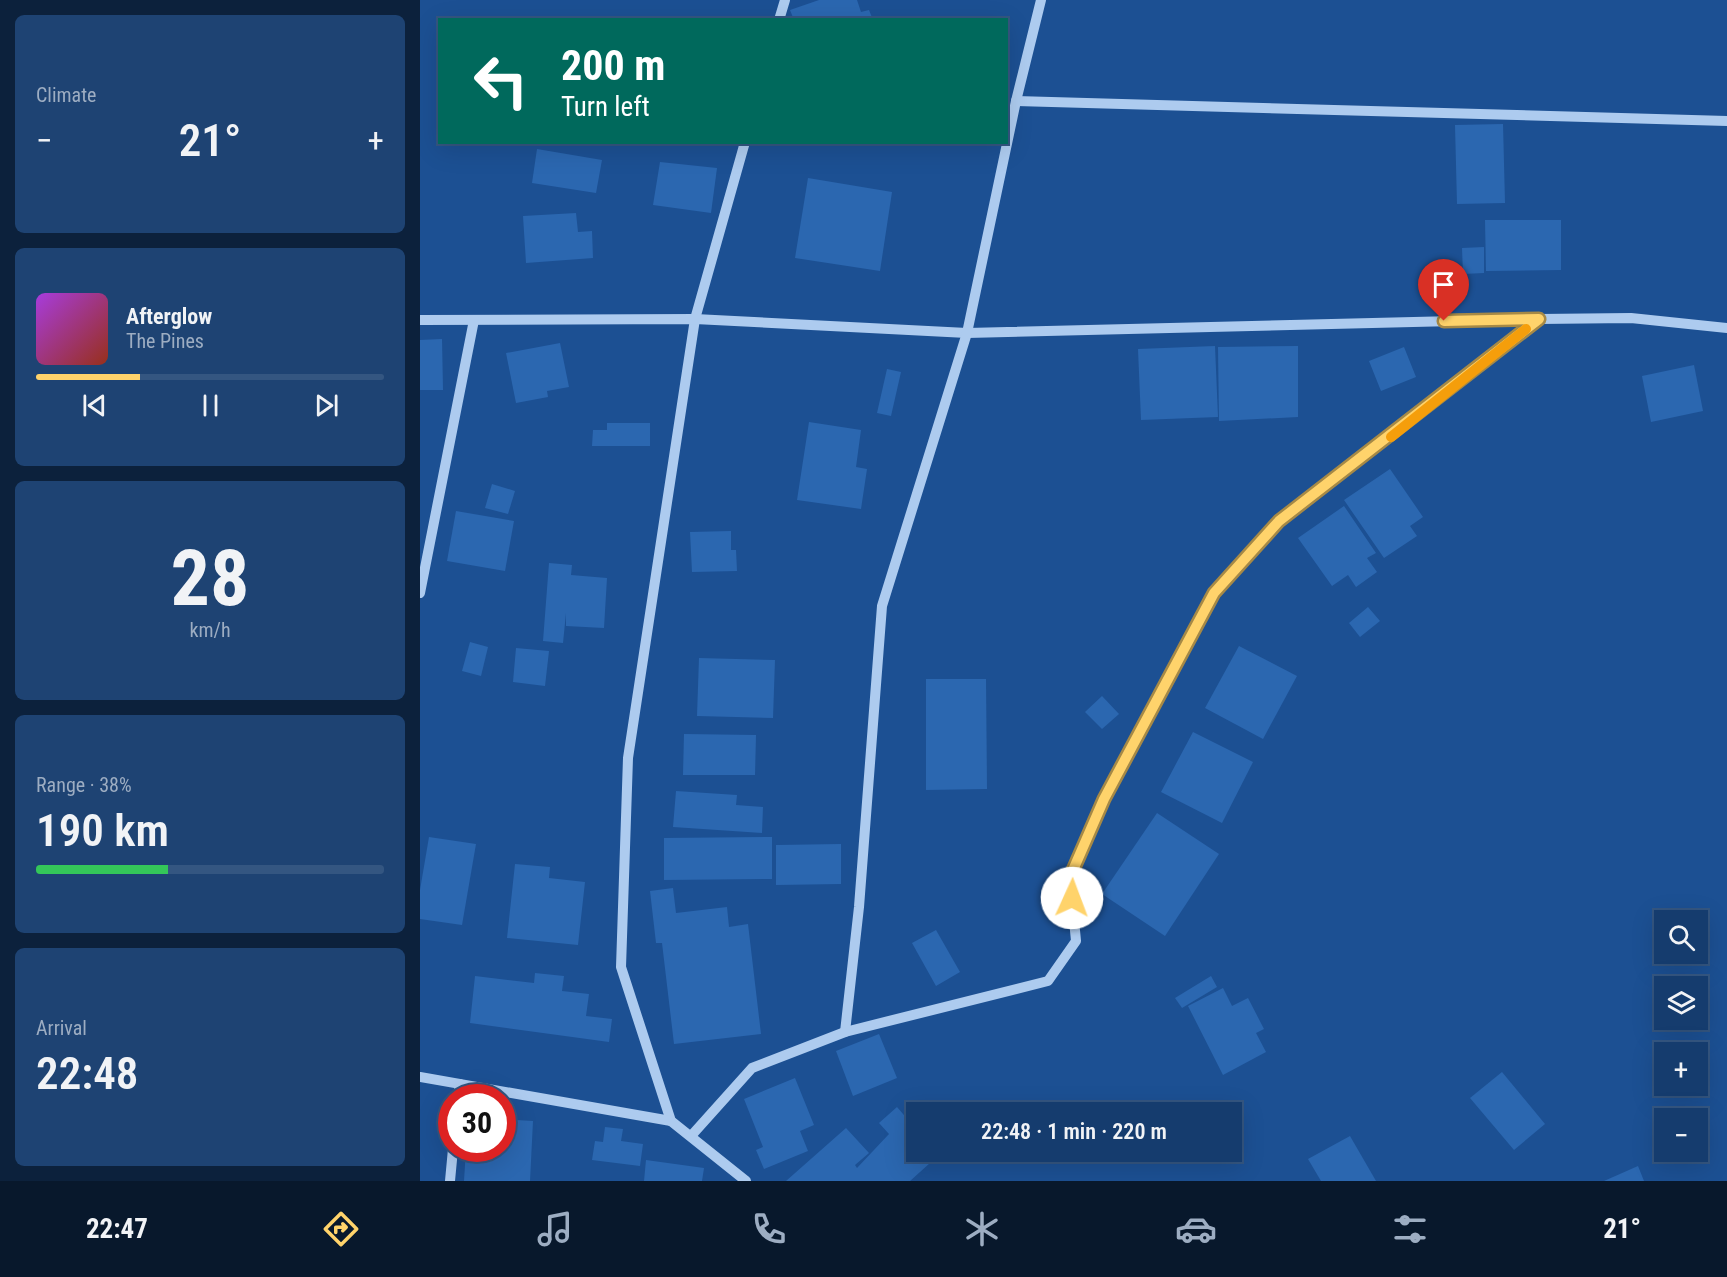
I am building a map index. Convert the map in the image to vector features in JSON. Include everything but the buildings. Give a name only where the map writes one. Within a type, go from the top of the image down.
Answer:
[{"type":"street","points":[[780,18],[784,0]]},
{"type":"street","points":[[1008,139],[1041,0]]},
{"type":"street","points":[[1016,101],[1727,121]]},
{"type":"street","points":[[671,1121],[621,967],[628,758],[695,319],[744,144]]},
{"type":"street","points":[[845,1032],[859,907],[882,606],[967,333],[1007,144]]},
{"type":"street","points":[[420,320],[695,319],[967,333],[1630,318],[1727,328]]},
{"type":"street","points":[[691,1136],[752,1068],[845,1032],[1048,981],[1076,941],[1070,877],[1104,799],[1214,593],[1279,521],[1539,319]]},
{"type":"street","points":[[420,593],[474,320]]},
{"type":"street","points":[[420,1077],[460,1084]]},
{"type":"street","points":[[516,1094],[671,1121],[746,1181]]},
{"type":"street","points":[[450,1181],[452,1162]]},
{"type":"slow traffic","points":[[1391,437],[1526,329]]},
{"type":"route","points":[[1072,898],[1070,877],[1104,799],[1214,593],[1279,521],[1539,319],[1444,321]]}]
